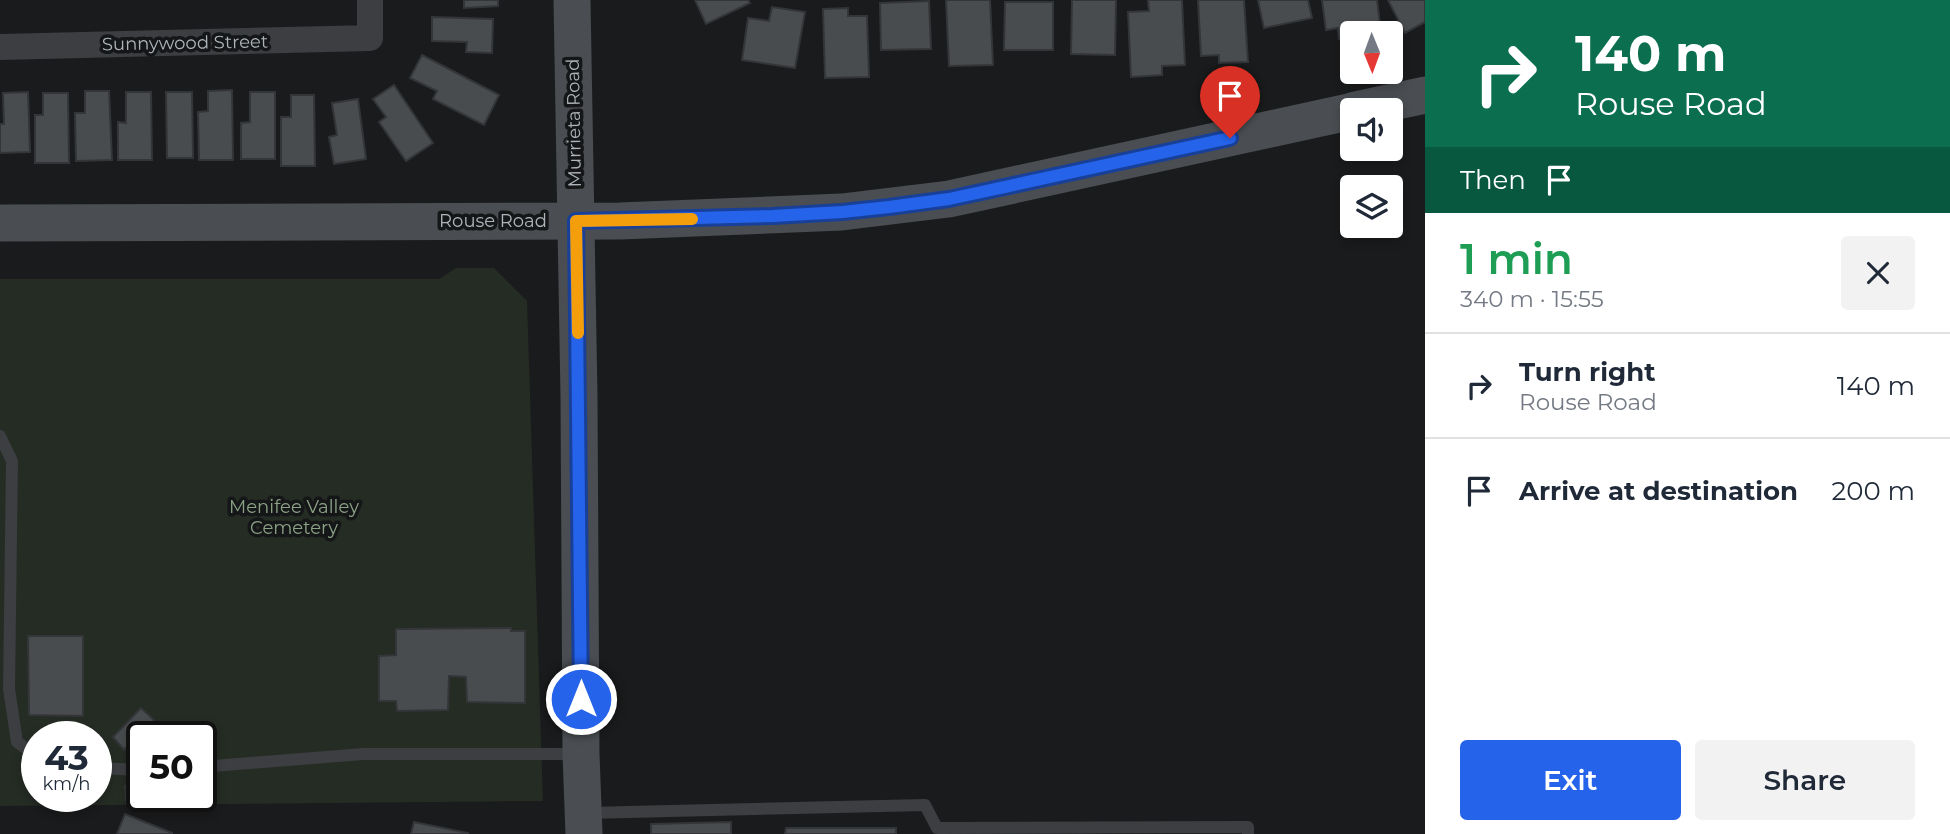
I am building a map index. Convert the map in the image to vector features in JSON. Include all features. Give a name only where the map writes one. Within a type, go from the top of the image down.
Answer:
[{"type":"street","name":"Sunnywood Street","points":[[0,47],[370,38],[370,0]]},
{"type":"street","name":"Murrieta Road","points":[[572,0],[583,823]]},
{"type":"street","name":"Rouse Road","points":[[1403,100],[1425,95]]},
{"type":"street","name":"Rouse Road","points":[[0,223],[620,221],[842,212],[949,199],[1340,114]]},
{"type":"lane","points":[[0,436],[12,461],[5,530],[9,689],[17,742],[21,745]]},
{"type":"lane","points":[[217,766],[363,754],[581,754]]},
{"type":"lane","points":[[583,823],[925,806],[937,831],[1248,827],[1248,834]]},
{"type":"green space","name":"Menifee Valley Cemetery","points":[[456,268],[494,268],[527,301],[543,801],[217,804],[217,721],[126,721],[126,805],[112,805],[112,721],[21,721],[21,806],[0,806],[0,279],[439,279]]},
{"type":"building","points":[[464,0],[498,0],[498,6],[464,8]]},
{"type":"building","points":[[695,0],[748,0],[750,3],[706,24]]},
{"type":"building","points":[[946,0],[990,0],[993,65],[949,66]]},
{"type":"building","points":[[1072,0],[1116,0],[1115,55],[1071,54]]},
{"type":"building","points":[[1148,0],[1182,0],[1185,65],[1162,66],[1162,75],[1131,77],[1128,12],[1149,11]]},
{"type":"building","points":[[1198,0],[1244,0],[1248,62],[1219,63],[1219,55],[1201,56]]},
{"type":"building","points":[[1258,0],[1308,0],[1312,18],[1264,28]]},
{"type":"building","points":[[1322,0],[1377,0],[1380,21],[1340,21],[1340,39],[1338,28],[1326,30]]},
{"type":"building","points":[[1388,0],[1425,0],[1425,22],[1405,33],[1404,21],[1399,21]]},
{"type":"building","points":[[929,1],[931,49],[881,50],[880,3]]},
{"type":"building","points":[[1005,2],[1053,2],[1053,50],[1004,50]]},
{"type":"building","points":[[772,7],[805,12],[795,68],[742,60],[748,18],[769,21]]},
{"type":"building","points":[[848,8],[848,16],[867,16],[869,77],[825,78],[823,9]]},
{"type":"building","points":[[432,17],[493,19],[492,53],[466,52],[467,42],[432,41]]},
{"type":"building","points":[[422,55],[499,95],[484,125],[433,99],[437,91],[410,78]]},
{"type":"building","points":[[394,85],[433,143],[406,161],[379,122],[386,117],[373,99]]},
{"type":"building","points":[[232,90],[233,160],[199,160],[198,112],[208,111],[208,91]]},
{"type":"building","points":[[85,91],[109,91],[112,160],[76,161],[75,113],[85,113]]},
{"type":"building","points":[[28,92],[30,152],[0,153],[0,124],[4,124],[3,93]]},
{"type":"building","points":[[126,92],[151,92],[152,160],[118,160],[118,122],[126,123]]},
{"type":"building","points":[[166,92],[192,92],[193,158],[167,158]]},
{"type":"building","points":[[250,92],[275,92],[275,159],[241,159],[241,123],[250,122]]},
{"type":"building","points":[[43,93],[68,93],[69,163],[35,163],[35,115],[43,115]]},
{"type":"building","points":[[291,95],[314,95],[315,166],[281,166],[281,117],[291,117]]},
{"type":"building","points":[[358,99],[366,159],[334,164],[329,137],[337,135],[332,103]]},
{"type":"building","points":[[511,628],[511,631],[525,631],[525,703],[467,702],[466,677],[449,676],[448,710],[397,711],[396,701],[379,701],[379,656],[396,655],[396,629]]},
{"type":"building","points":[[28,636],[83,636],[83,716],[29,715]]},
{"type":"building","points":[[141,708],[154,720],[153,721],[128,721]]},
{"type":"building","points":[[126,724],[124,750],[113,737]]},
{"type":"building","points":[[125,814],[172,833],[172,834],[117,834]]},
{"type":"building","points":[[414,822],[468,833],[411,834]]},
{"type":"building","points":[[731,822],[731,834],[651,834],[651,824]]},
{"type":"building","points":[[786,828],[896,828],[896,834],[785,834]]},
{"type":"slow traffic","points":[[578,333],[576,221],[692,219]]},
{"type":"route","points":[[581,699],[576,221],[773,216],[889,207],[949,199],[1230,138]]}]
